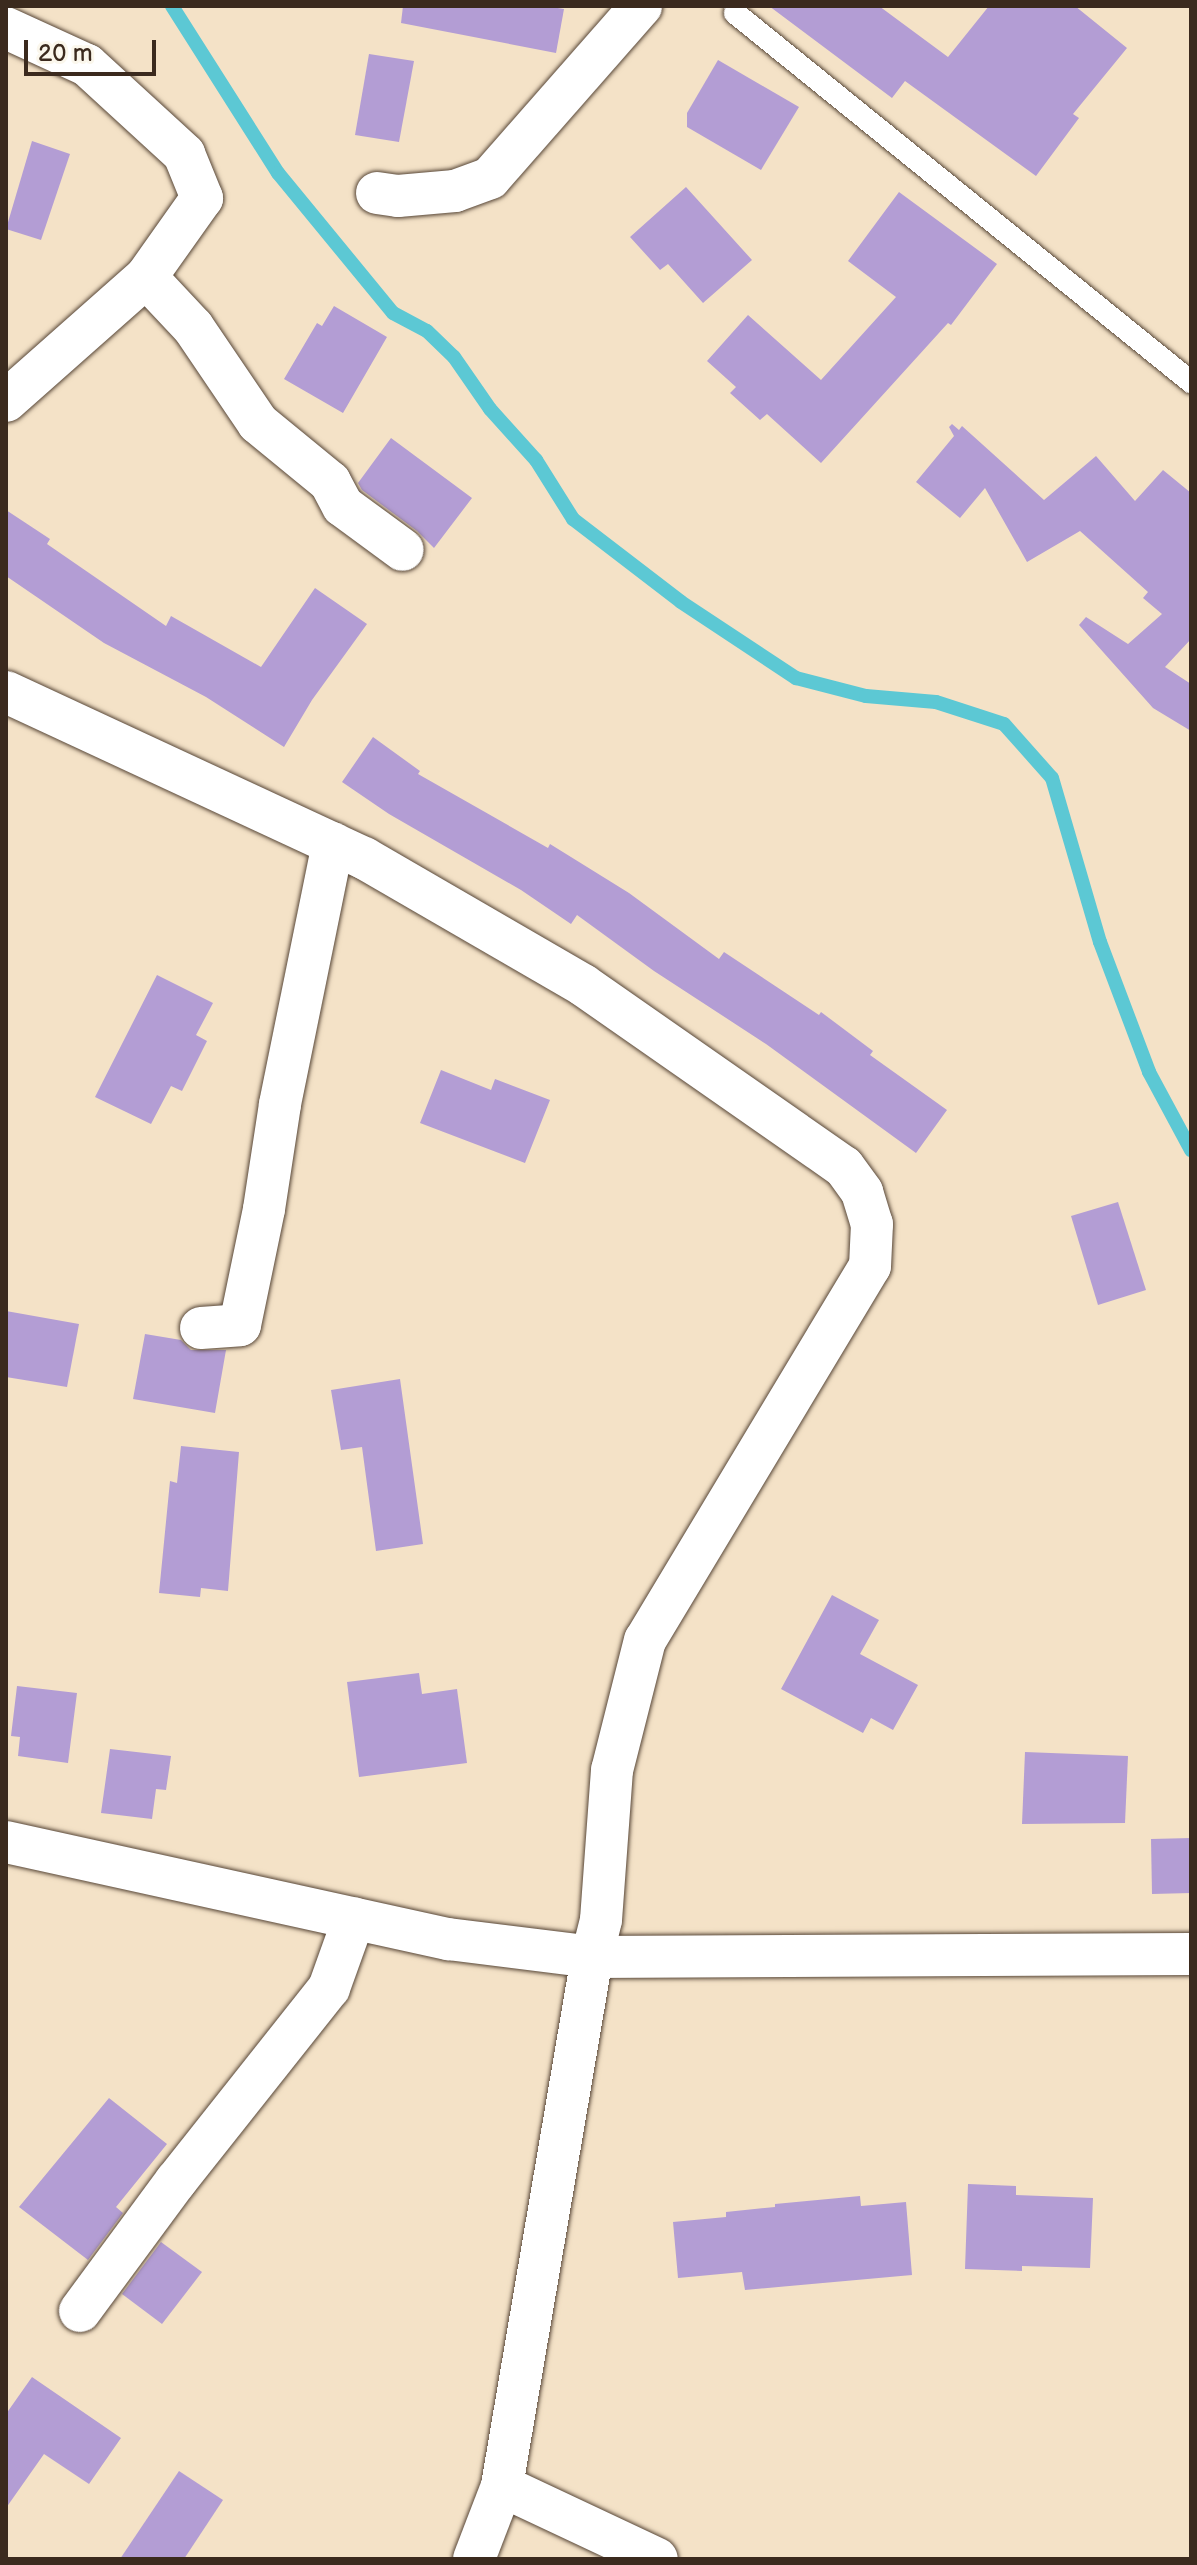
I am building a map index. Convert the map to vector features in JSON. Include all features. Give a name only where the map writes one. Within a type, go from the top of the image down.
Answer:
[{"type":"street","points":[[377,193],[398,196],[455,191],[490,178],[641,6]]},
{"type":"street","points":[[6,28],[87,65],[184,154],[202,198],[146,277],[6,401]]},
{"type":"street","points":[[146,277],[193,327],[258,423],[330,482],[343,506],[403,550]]},
{"type":"street","points":[[6,692],[333,843],[583,985],[844,1167],[862,1192],[872,1224],[870,1266],[645,1640],[612,1770],[601,1920],[592,1957],[502,2486],[474,2559]]},
{"type":"street","points":[[201,1328],[240,1325],[264,1209],[280,1104],[333,843]]},
{"type":"street","points":[[6,1842],[448,1939],[592,1957],[1191,1954]]},
{"type":"street","points":[[80,2311],[176,2181],[329,1988],[354,1918]]},
{"type":"street","points":[[502,2486],[657,2559]]},
{"type":"lane","points":[[735,13],[1191,382]]},
{"type":"building","points":[[403,6],[545,6],[564,9],[556,53],[401,23]]},
{"type":"building","points":[[769,6],[879,6],[948,57],[989,6],[1075,6],[1127,48],[1073,114],[1079,118],[1036,176],[905,81],[892,98]]},
{"type":"building","points":[[369,54],[414,61],[399,142],[355,135]]},
{"type":"building","points":[[718,60],[799,107],[761,170],[687,127],[687,113]]},
{"type":"building","points":[[32,141],[70,154],[41,240],[6,229]]},
{"type":"building","points":[[686,187],[752,260],[703,303],[668,264],[660,270],[630,237]]},
{"type":"building","points":[[899,192],[997,264],[951,325],[948,323],[821,463],[767,414],[760,420],[730,393],[736,387],[707,361],[748,315],[821,380],[896,297],[848,261]]},
{"type":"building","points":[[334,306],[387,337],[343,413],[284,379],[317,323],[322,326]]},
{"type":"building","points":[[952,424],[959,430],[962,426],[1044,500],[1096,456],[1135,501],[1163,470],[1191,493],[1191,639],[1165,667],[1191,684],[1191,731],[1153,708],[1079,625],[1086,617],[1128,644],[1162,614],[1143,598],[1148,592],[1080,531],[1027,562],[985,488],[960,518],[916,482],[954,436],[949,427]]},
{"type":"building","points":[[391,438],[472,498],[434,548],[417,531],[362,490],[358,483]]},
{"type":"building","points":[[6,510],[50,539],[47,544],[166,626],[171,616],[261,667],[315,588],[367,624],[312,700],[284,747],[206,697],[104,643],[6,576]]},
{"type":"building","points":[[373,737],[420,771],[418,774],[548,848],[550,844],[629,893],[719,959],[724,952],[819,1015],[821,1012],[873,1051],[870,1055],[947,1110],[916,1153],[766,1044],[654,971],[577,915],[571,924],[521,890],[389,814],[342,782]]},
{"type":"building","points":[[157,975],[213,1003],[196,1035],[207,1041],[182,1091],[171,1086],[151,1124],[95,1097]]},
{"type":"building","points":[[441,1070],[491,1090],[495,1079],[550,1100],[525,1163],[420,1123]]},
{"type":"building","points":[[1118,1202],[1146,1290],[1098,1305],[1071,1216]]},
{"type":"building","points":[[6,1311],[79,1324],[67,1387],[6,1377]]},
{"type":"building","points":[[145,1334],[181,1340],[191,1350],[226,1350],[215,1413],[133,1399]]},
{"type":"building","points":[[400,1379],[423,1544],[376,1551],[362,1447],[341,1450],[331,1390]]},
{"type":"building","points":[[181,1446],[239,1452],[228,1591],[201,1588],[200,1597],[159,1593],[170,1481],[177,1483]]},
{"type":"building","points":[[832,1595],[879,1620],[860,1654],[918,1685],[893,1730],[871,1718],[863,1733],[781,1689]]},
{"type":"building","points":[[419,1673],[422,1694],[457,1689],[467,1763],[359,1777],[347,1682]]},
{"type":"building","points":[[17,1686],[77,1693],[68,1763],[18,1756],[20,1737],[11,1736]]},
{"type":"building","points":[[110,1749],[171,1756],[166,1790],[156,1789],[152,1819],[101,1813]]},
{"type":"building","points":[[1025,1752],[1128,1756],[1125,1823],[1022,1824]]},
{"type":"building","points":[[1191,1838],[1191,1893],[1152,1894],[1151,1839]]},
{"type":"building","points":[[109,2098],[167,2144],[116,2207],[123,2213],[88,2260],[19,2207]]},
{"type":"building","points":[[968,2184],[1016,2186],[1016,2195],[1093,2198],[1090,2268],[1022,2266],[1022,2271],[965,2269]]},
{"type":"building","points":[[860,2196],[861,2206],[906,2202],[912,2275],[745,2290],[742,2272],[678,2278],[673,2222],[726,2217],[726,2212],[775,2207],[775,2204]]},
{"type":"building","points":[[161,2242],[202,2272],[162,2324],[122,2294]]},
{"type":"building","points":[[32,2377],[121,2438],[89,2484],[44,2454],[6,2508],[6,2414]]},
{"type":"building","points":[[179,2471],[223,2500],[184,2559],[120,2559]]},
{"type":"waterway","points":[[172,6],[278,173],[393,313],[427,331],[454,357],[490,409],[536,460],[573,519],[681,602],[796,678],[866,696],[936,702],[1004,724],[1052,778],[1100,942],[1149,1072],[1191,1150]]}]
